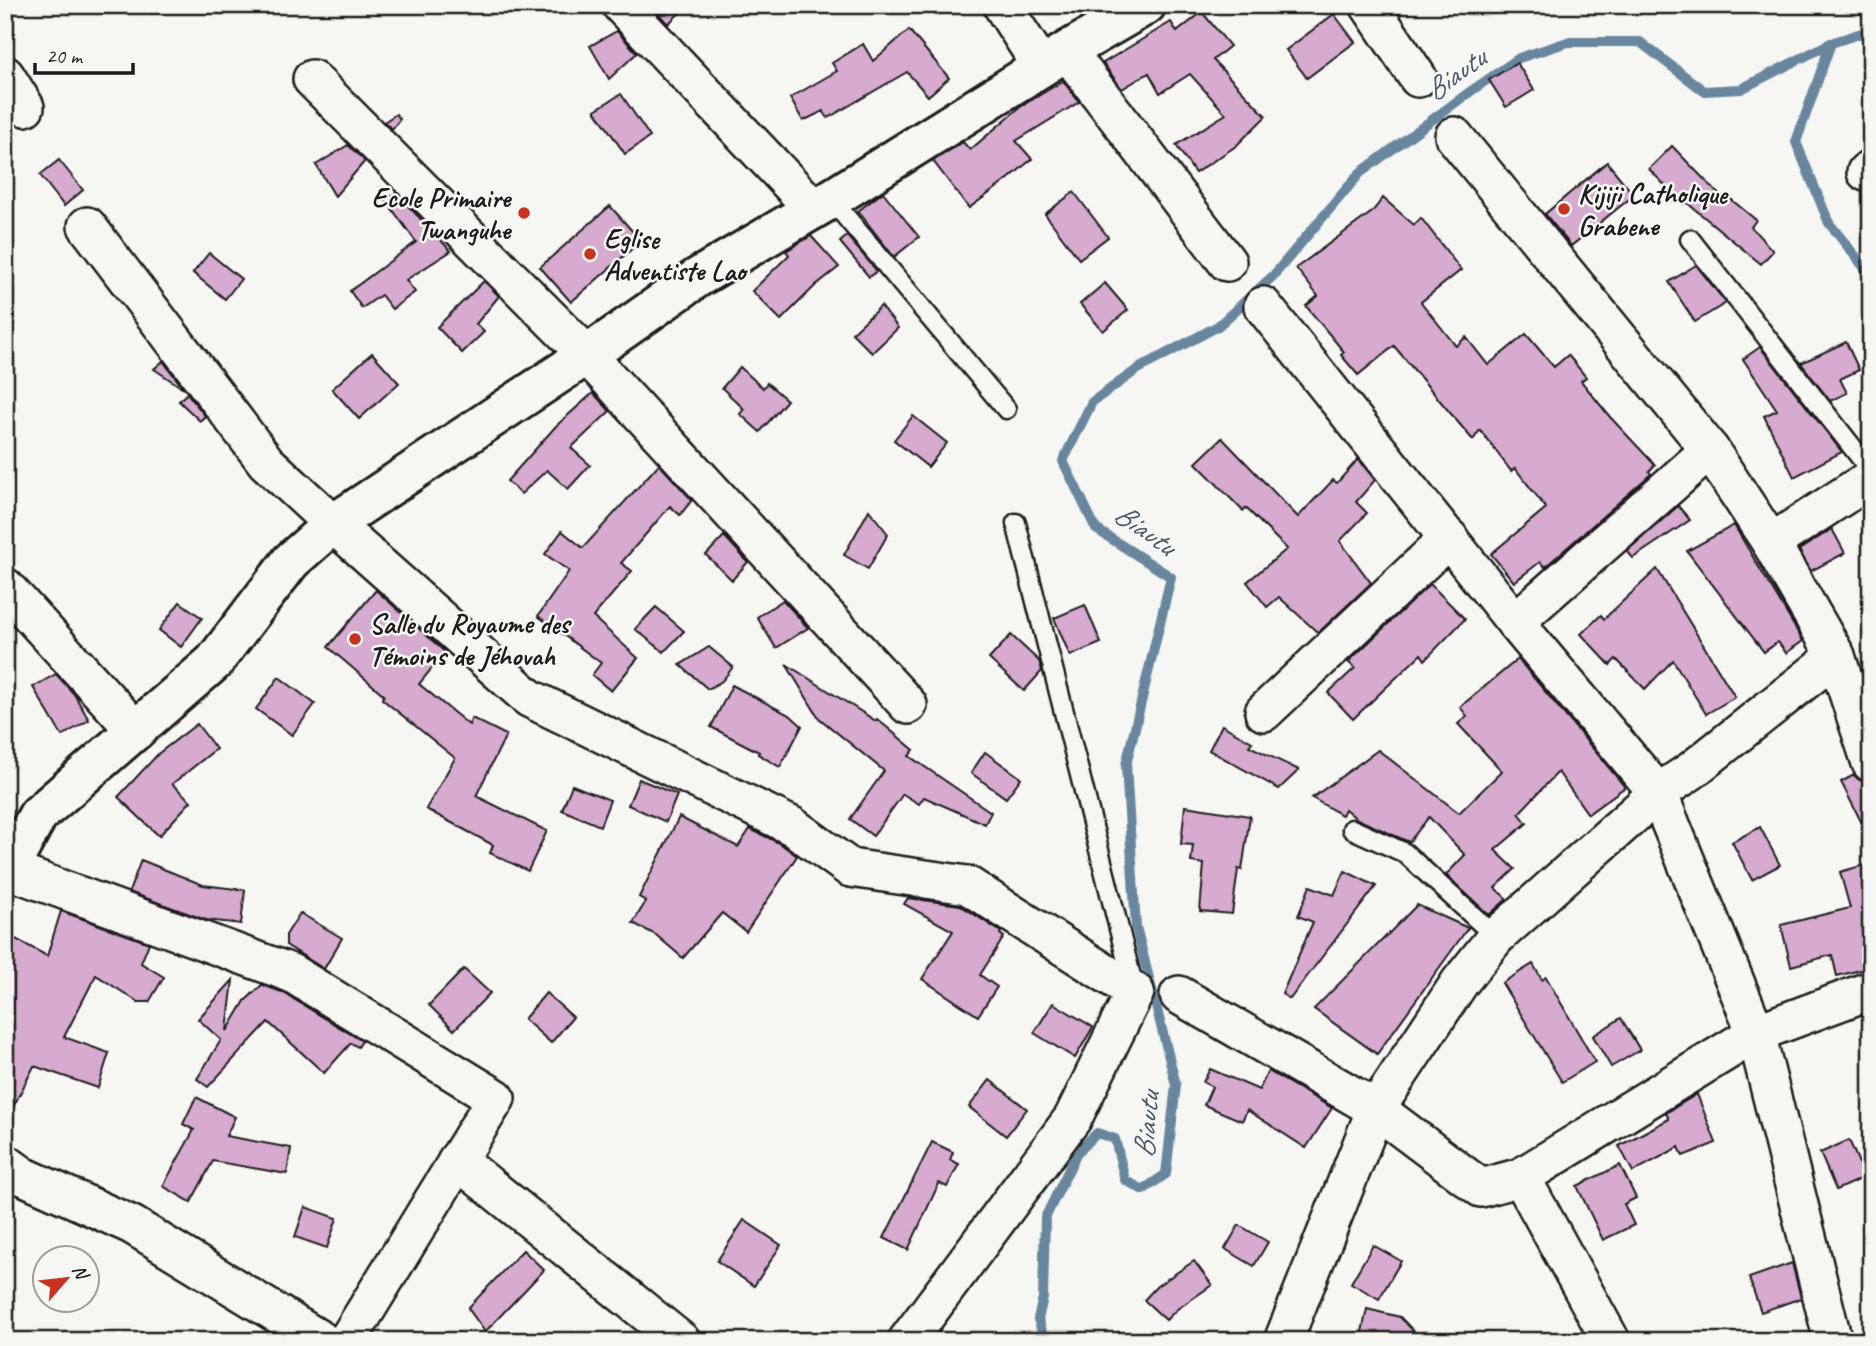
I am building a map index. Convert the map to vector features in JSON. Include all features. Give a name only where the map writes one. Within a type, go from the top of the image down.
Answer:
[{"type":"street","points":[[621,5],[822,204]]},
{"type":"street","points":[[1002,5],[1054,59],[1227,262]]},
{"type":"street","points":[[347,1341],[496,1098],[291,973],[7,873],[38,815],[214,662],[291,561],[333,524],[587,355],[697,278],[1146,5]]},
{"type":"street","points":[[1369,5],[1418,78]]},
{"type":"street","points":[[5,75],[25,107]]},
{"type":"street","points":[[312,79],[587,355],[908,705]]},
{"type":"street","points":[[1454,136],[1710,450],[1771,543],[1836,656],[1871,763]]},
{"type":"street","points":[[87,226],[267,462],[529,698],[792,825],[850,868],[967,885],[1135,992],[1073,1118],[907,1341]]},
{"type":"street","points":[[1264,306],[1515,622],[1658,793],[1756,1033],[1833,1341]]},
{"type":"street","points":[[1515,622],[1710,450]]},
{"type":"street","points":[[1771,543],[1871,478]]},
{"type":"street","points":[[1265,712],[1449,538]]},
{"type":"street","points":[[5,587],[136,732]]},
{"type":"street","points":[[1283,1341],[1376,1109],[1460,982],[1496,937],[1658,793],[1691,771],[1836,656]]},
{"type":"street","points":[[1179,995],[1376,1109],[1481,1188],[1521,1177],[1756,1033],[1871,990]]},
{"type":"street","points":[[457,1160],[681,1341]]},
{"type":"street","points":[[5,1163],[23,1176],[132,1224],[321,1341]]},
{"type":"street","points":[[1521,1177],[1611,1341]]},
{"type":"lane","points":[[822,204],[1006,409]]},
{"type":"lane","points":[[1690,239],[1871,471]]},
{"type":"lane","points":[[1016,523],[1135,992]]},
{"type":"lane","points":[[1352,830],[1405,853],[1496,937]]},
{"type":"building","points":[[663,5],[688,5],[668,24],[655,10]]},
{"type":"building","points":[[1202,12],[1230,46],[1213,60],[1266,116],[1236,146],[1195,173],[1176,145],[1226,114],[1190,74],[1160,93],[1149,73],[1122,89],[1103,63],[1171,22],[1177,32]]},
{"type":"building","points":[[1334,14],[1355,42],[1307,78],[1286,50]]},
{"type":"building","points":[[909,30],[949,78],[928,96],[907,72],[828,118],[823,111],[803,121],[790,98],[837,71],[832,63],[863,44],[873,61]]},
{"type":"building","points":[[617,31],[637,53],[609,79],[590,46]]},
{"type":"building","points":[[1517,63],[1534,90],[1506,107],[1489,80]]},
{"type":"building","points":[[1063,81],[1079,102],[1016,141],[1032,159],[969,208],[933,161],[963,142],[970,150],[1020,107]]},
{"type":"building","points":[[621,94],[650,137],[625,154],[595,110]]},
{"type":"building","points":[[396,114],[400,119],[392,129],[384,122]]},
{"type":"building","points":[[348,145],[365,161],[335,196],[316,165]]},
{"type":"building","points":[[1672,146],[1725,201],[1728,197],[1756,220],[1751,227],[1773,251],[1761,264],[1686,202],[1683,204],[1649,169]]},
{"type":"building","points":[[59,160],[83,190],[64,206],[40,175]]},
{"type":"building","points":[[1607,162],[1634,195],[1571,246],[1545,214]]},
{"type":"building","points":[[883,192],[919,237],[894,257],[858,211]]},
{"type":"building","points":[[1074,192],[1108,237],[1079,259],[1045,214]]},
{"type":"building","points":[[396,193],[451,251],[406,280],[415,292],[392,309],[381,295],[362,308],[350,291],[416,242],[385,199]]},
{"type":"building","points":[[1383,198],[1414,225],[1421,218],[1461,270],[1421,302],[1456,346],[1466,337],[1488,365],[1526,334],[1554,367],[1568,355],[1586,377],[1581,381],[1655,465],[1649,471],[1651,474],[1545,567],[1540,562],[1514,582],[1491,554],[1546,508],[1515,468],[1511,471],[1480,430],[1473,440],[1394,346],[1358,375],[1341,355],[1344,352],[1306,306],[1318,296],[1296,268],[1372,212]]},
{"type":"building","name":"Eglise Adventiste Lao","points":[[610,206],[641,241],[571,302],[540,267]]},
{"type":"building","points":[[811,236],[839,267],[816,285],[781,320],[752,291],[789,255],[786,251]]},
{"type":"building","points":[[847,236],[877,271],[869,277],[840,242]]},
{"type":"building","points":[[209,253],[241,279],[225,299],[193,273]]},
{"type":"building","points":[[1696,265],[1726,303],[1695,322],[1669,282]]},
{"type":"building","points":[[484,281],[499,296],[476,324],[484,332],[462,353],[437,327]]},
{"type":"building","points":[[1105,283],[1128,310],[1103,331],[1080,304]]},
{"type":"building","points":[[881,306],[898,328],[872,353],[852,333]]},
{"type":"building","points":[[1846,342],[1859,370],[1840,379],[1847,393],[1830,401],[1801,363]]},
{"type":"building","points":[[1760,347],[1842,452],[1794,477],[1764,416],[1777,410],[1743,359]]},
{"type":"building","points":[[372,353],[399,383],[359,419],[332,389]]},
{"type":"building","points":[[163,361],[184,389],[154,369]]},
{"type":"building","points":[[740,367],[763,388],[767,383],[787,400],[760,432],[740,414],[744,409],[722,388]]},
{"type":"building","points":[[187,393],[205,416],[200,421],[179,401]]},
{"type":"building","points":[[593,393],[610,411],[571,448],[590,465],[568,489],[547,470],[521,494],[507,481],[556,426]]},
{"type":"building","points":[[913,416],[947,443],[928,467],[894,440]]},
{"type":"building","points":[[1222,438],[1298,517],[1333,480],[1337,483],[1358,459],[1375,480],[1356,502],[1367,513],[1340,541],[1371,583],[1318,633],[1279,597],[1267,607],[1247,582],[1287,549],[1246,508],[1243,511],[1196,463]]},
{"type":"building","points":[[659,464],[692,500],[680,515],[670,506],[621,563],[632,571],[593,617],[638,658],[611,691],[592,675],[601,663],[538,616],[569,571],[545,554],[562,531],[583,548]]},
{"type":"building","points":[[1678,506],[1690,520],[1633,558],[1627,551]]},
{"type":"building","points":[[869,510],[888,534],[868,569],[844,555]]},
{"type":"building","points":[[1734,525],[1803,641],[1786,653],[1778,642],[1764,652],[1687,551]]},
{"type":"building","points":[[1832,529],[1845,553],[1811,571],[1799,550]]},
{"type":"building","points":[[724,536],[748,562],[732,580],[706,555]]},
{"type":"building","points":[[1657,569],[1735,697],[1706,714],[1673,660],[1645,689],[1616,659],[1610,665],[1581,634],[1601,615],[1604,619]]},
{"type":"building","points":[[1430,584],[1465,619],[1425,660],[1421,654],[1353,719],[1328,693],[1355,668],[1348,662]]},
{"type":"building","points":[[376,590],[445,652],[419,684],[469,725],[472,718],[506,735],[476,796],[547,831],[528,871],[490,853],[493,845],[426,809],[455,758],[382,699],[384,695],[328,647]]},
{"type":"building","points":[[783,600],[808,628],[776,648],[757,617]]},
{"type":"building","points":[[180,602],[202,618],[181,647],[159,630]]},
{"type":"building","points":[[1085,605],[1101,643],[1070,656],[1054,618]]},
{"type":"building","points":[[656,607],[684,631],[664,652],[635,629]]},
{"type":"building","points":[[1011,635],[1039,661],[1042,671],[1024,691],[989,659]]},
{"type":"building","points":[[709,647],[733,667],[722,681],[708,689],[680,665]]},
{"type":"building","points":[[1518,659],[1625,787],[1588,814],[1558,772],[1519,813],[1527,823],[1495,850],[1515,869],[1495,888],[1507,899],[1489,915],[1446,875],[1465,855],[1429,817],[1409,842],[1357,819],[1345,809],[1342,815],[1312,798],[1378,750],[1459,813],[1502,771],[1458,724],[1467,716],[1460,707]]},
{"type":"building","points":[[786,664],[876,721],[877,719],[914,750],[909,756],[991,812],[985,824],[924,797],[919,804],[903,794],[873,836],[850,819],[884,771],[819,718]]},
{"type":"building","points":[[56,674],[74,694],[89,720],[62,736],[33,687]]},
{"type":"building","points":[[279,677],[315,704],[292,735],[256,709]]},
{"type":"building","points":[[732,685],[791,716],[802,726],[780,767],[758,754],[759,752],[711,727]]},
{"type":"building","points":[[197,724],[216,749],[172,784],[191,801],[159,836],[118,797],[159,753]]},
{"type":"building","points":[[1222,725],[1252,742],[1249,746],[1299,770],[1279,789],[1209,750]]},
{"type":"building","points":[[985,752],[1021,778],[1006,798],[971,773]]},
{"type":"building","points":[[1854,775],[1871,783],[1871,841],[1841,782]]},
{"type":"building","points":[[639,779],[677,795],[666,822],[628,805]]},
{"type":"building","points":[[572,785],[610,800],[600,826],[562,810]]},
{"type":"building","points":[[1185,806],[1250,816],[1242,870],[1238,869],[1232,914],[1200,911],[1204,864],[1191,862],[1193,845],[1181,844]]},
{"type":"building","points":[[679,817],[738,847],[750,829],[781,844],[797,856],[746,932],[722,913],[683,958],[656,935],[633,923],[646,901],[639,897]]},
{"type":"building","points":[[1760,827],[1780,865],[1752,880],[1732,842]]},
{"type":"building","points":[[141,860],[203,885],[245,890],[241,924],[206,920],[129,892]]},
{"type":"building","points":[[1871,863],[1871,967],[1837,976],[1832,955],[1791,966],[1781,925],[1850,908],[1840,872]]},
{"type":"building","points":[[1345,871],[1376,886],[1290,999],[1282,994],[1313,922],[1298,916],[1310,886],[1334,895]]},
{"type":"building","points":[[908,898],[960,905],[1001,932],[1004,937],[980,975],[997,987],[978,1016],[922,979],[953,931],[904,904]]},
{"type":"building","points":[[1417,905],[1468,928],[1377,1054],[1314,1009]]},
{"type":"building","points":[[61,911],[149,943],[141,963],[164,977],[149,1002],[138,1002],[96,975],[64,1037],[109,1053],[98,1088],[34,1066],[5,1123],[5,953],[14,938],[47,956]]},
{"type":"building","points":[[300,913],[342,938],[324,969],[286,945],[286,935]]},
{"type":"building","points":[[1533,964],[1542,980],[1546,977],[1595,1062],[1562,1082],[1502,983]]},
{"type":"building","points":[[464,969],[490,993],[454,1030],[429,1005]]},
{"type":"building","points":[[233,980],[227,1031],[245,1001],[262,985],[282,992],[362,1041],[358,1047],[351,1043],[324,1073],[268,1022],[208,1087],[197,1079],[221,1040],[198,1019]]},
{"type":"building","points":[[546,993],[573,1017],[551,1043],[524,1019]]},
{"type":"building","points":[[1053,1003],[1093,1027],[1075,1058],[1034,1033]]},
{"type":"building","points":[[1621,1018],[1640,1050],[1611,1067],[1593,1036]]},
{"type":"building","points":[[1210,1069],[1259,1090],[1268,1071],[1332,1108],[1306,1148],[1247,1110],[1242,1121],[1204,1105],[1212,1087],[1203,1082]]},
{"type":"building","points":[[990,1080],[1027,1109],[1006,1136],[969,1107]]},
{"type":"building","points":[[1697,1094],[1716,1143],[1683,1156],[1679,1147],[1633,1172],[1619,1146],[1669,1119],[1666,1113]]},
{"type":"building","points":[[196,1097],[235,1117],[226,1136],[291,1148],[287,1174],[213,1161],[191,1202],[163,1186],[194,1130],[183,1124]]},
{"type":"building","points":[[1849,1140],[1865,1177],[1836,1190],[1820,1153]]},
{"type":"building","points":[[932,1142],[953,1152],[950,1160],[959,1164],[947,1187],[939,1183],[908,1250],[884,1238]]},
{"type":"building","points":[[1620,1165],[1636,1198],[1624,1204],[1634,1225],[1603,1240],[1577,1186]]},
{"type":"building","points":[[305,1207],[337,1218],[327,1248],[295,1237]]},
{"type":"building","points":[[744,1220],[781,1245],[754,1286],[717,1261]]},
{"type":"building","points":[[1239,1225],[1268,1242],[1254,1266],[1225,1249]]},
{"type":"building","points":[[1373,1245],[1401,1261],[1379,1299],[1351,1283]]},
{"type":"building","points":[[523,1250],[544,1270],[485,1332],[468,1308]]},
{"type":"building","points":[[1194,1261],[1212,1285],[1166,1320],[1144,1300],[1157,1286]]},
{"type":"building","points":[[1792,1263],[1801,1298],[1761,1312],[1749,1278]]},
{"type":"building","points":[[1367,1309],[1400,1317],[1423,1341],[1360,1341]]},
{"type":"waterway","name":"Biautu","points":[[1045,1341],[1038,1319],[1043,1298],[1045,1218],[1077,1153],[1097,1133],[1115,1139],[1125,1180],[1143,1190],[1166,1174],[1176,1085],[1136,927],[1126,765],[1171,577],[1096,529],[1063,461],[1092,402],[1138,369],[1218,326],[1273,276],[1360,173],[1519,58],[1568,42],[1640,42],[1704,91],[1741,89],[1831,43],[1871,30]]},
{"type":"waterway","points":[[1831,43],[1796,142],[1829,223],[1871,276]]},
{"type":"place","name":"Kijiji Catholique Grabene","points":[[1564,209]]},
{"type":"place","name":"Ecole Primaire Twanguhe","points":[[524,213]]},
{"type":"place","name":"Eglise Adventiste Lao","points":[[590,254]]},
{"type":"place","name":"Salle du Royaume des Témoins de Jéhovah","points":[[355,639]]}]
